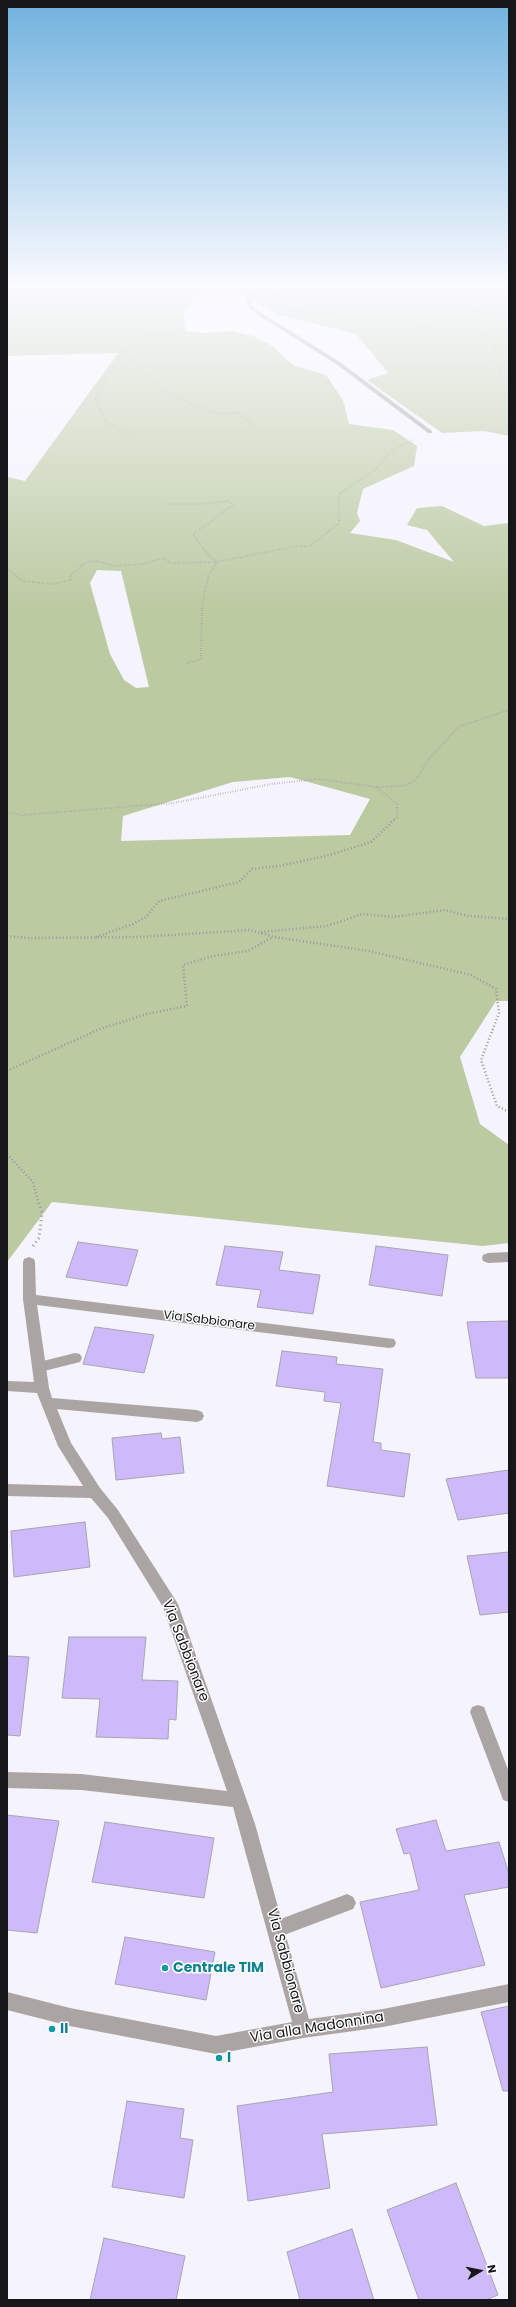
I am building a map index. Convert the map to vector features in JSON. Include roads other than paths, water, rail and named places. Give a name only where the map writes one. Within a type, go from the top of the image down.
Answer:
[{"type":"street","points":[[379,394],[430,432]]},
{"type":"street","points":[[488,1258],[509,1257]]},
{"type":"street","name":"Via Sabbionare","points":[[29,1262],[30,1299],[42,1388],[46,1403],[65,1446],[94,1492],[114,1514],[170,1604],[239,1800],[303,2029]]},
{"type":"street","name":"Via Sabbionare","points":[[30,1299],[389,1343]]},
{"type":"street","points":[[40,1368],[75,1358]]},
{"type":"street","points":[[7,1386],[42,1388]]},
{"type":"street","points":[[46,1403],[197,1416]]},
{"type":"street","points":[[7,1490],[94,1492]]},
{"type":"street","points":[[478,1712],[509,1794]]},
{"type":"street","points":[[7,1780],[81,1782],[239,1800]]},
{"type":"street","points":[[276,1929],[347,1903]]},
{"type":"street","name":"Via alla Madonnina","points":[[7,2001],[70,2017],[216,2045],[303,2029],[383,2018],[509,1993]]},
{"type":"place","name":"Centrale TIM","points":[[165,1968]]},
{"type":"place","name":"II","points":[[52,2029]]},
{"type":"place","name":"I","points":[[219,2058]]}]
